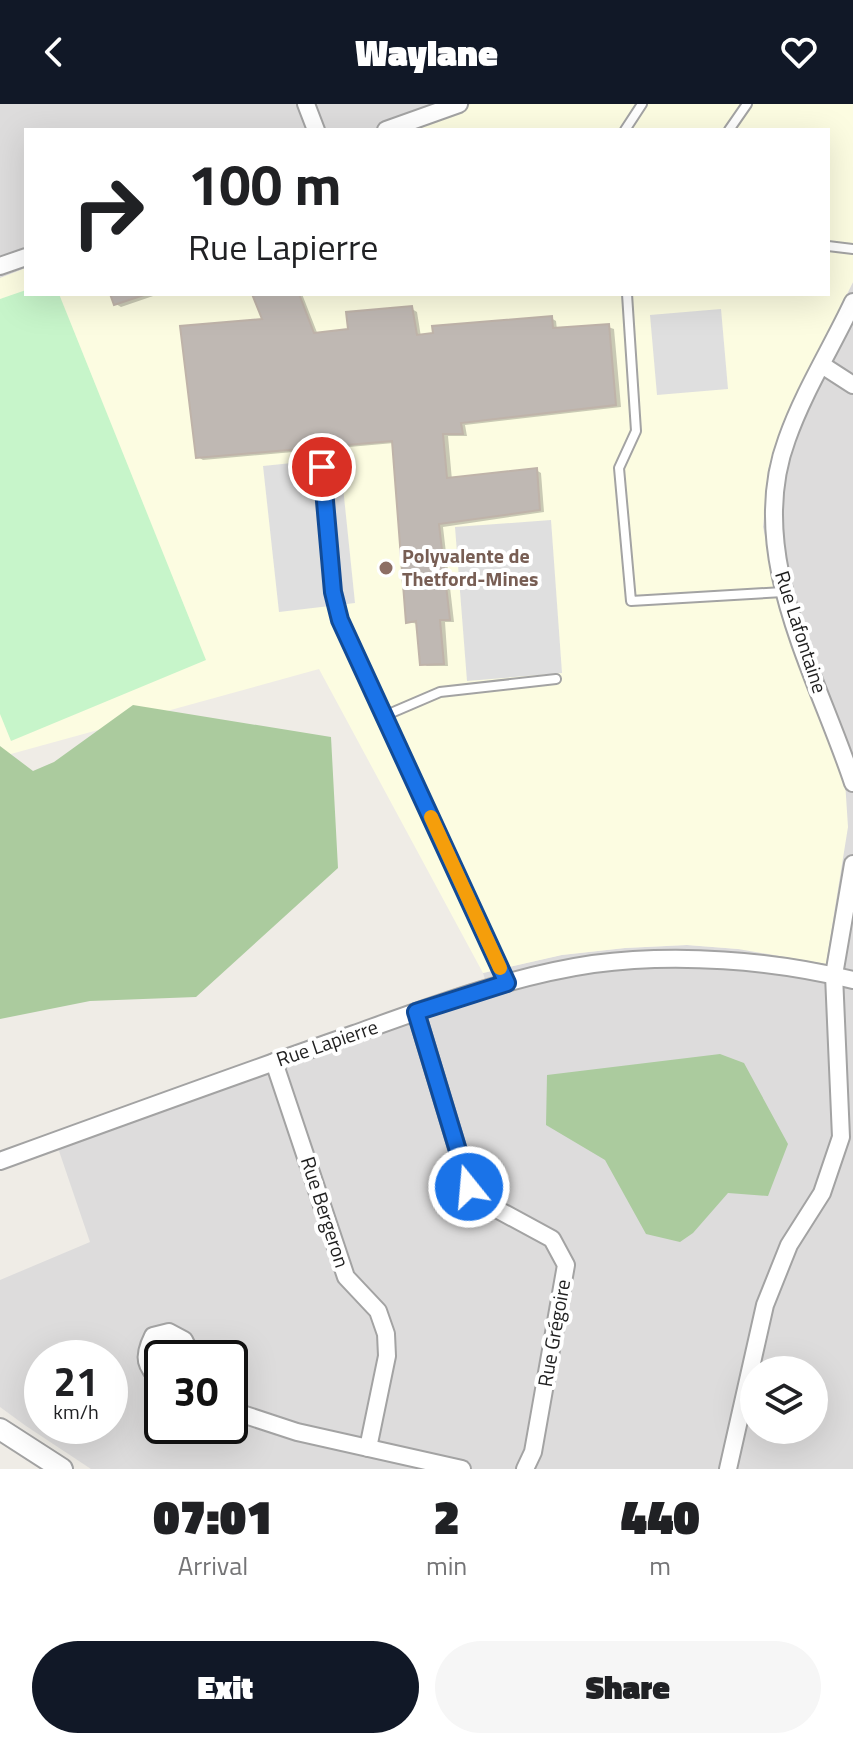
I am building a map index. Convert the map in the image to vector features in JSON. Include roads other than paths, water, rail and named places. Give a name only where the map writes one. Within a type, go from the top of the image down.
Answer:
[{"type":"street","points":[[306,104],[315,128]]},
{"type":"street","points":[[392,128],[459,104]]},
{"type":"street","points":[[0,266],[24,258]]},
{"type":"street","name":"Rue Lafontaine","points":[[853,302],[786,439],[776,477],[772,518],[783,592],[853,783]]},
{"type":"street","points":[[822,365],[853,385]]},
{"type":"street","points":[[728,1469],[765,1305],[789,1245],[822,1193],[841,1137],[834,975],[853,864]]},
{"type":"street","name":"Rue Lapierre","points":[[0,1161],[416,1012],[527,977],[594,964],[664,960],[741,963],[853,980]]},
{"type":"street","name":"Rue Grégoire","points":[[416,1012],[469,1187],[478,1199],[552,1239],[566,1265],[533,1452],[525,1469]]},
{"type":"street","name":"Rue Bergeron","points":[[274,1062],[346,1277],[378,1311],[386,1334],[387,1356],[368,1448]]},
{"type":"street","points":[[151,1340],[153,1336],[169,1332],[184,1340]]},
{"type":"street","points":[[248,1416],[297,1432],[462,1469]]},
{"type":"street","points":[[0,1429],[62,1469]]},
{"type":"lane","points":[[626,128],[642,104]]},
{"type":"lane","points":[[730,128],[747,104]]},
{"type":"lane","points":[[830,246],[853,249]]},
{"type":"lane","points":[[627,296],[636,431],[619,468],[631,601],[783,592]]},
{"type":"lane","points":[[321,456],[333,592],[340,620],[507,983]]},
{"type":"lane","points":[[384,716],[440,692],[556,679]]},
{"type":"place","name":"Polyvalente de Thetford-Mines","points":[[386,568]]}]
